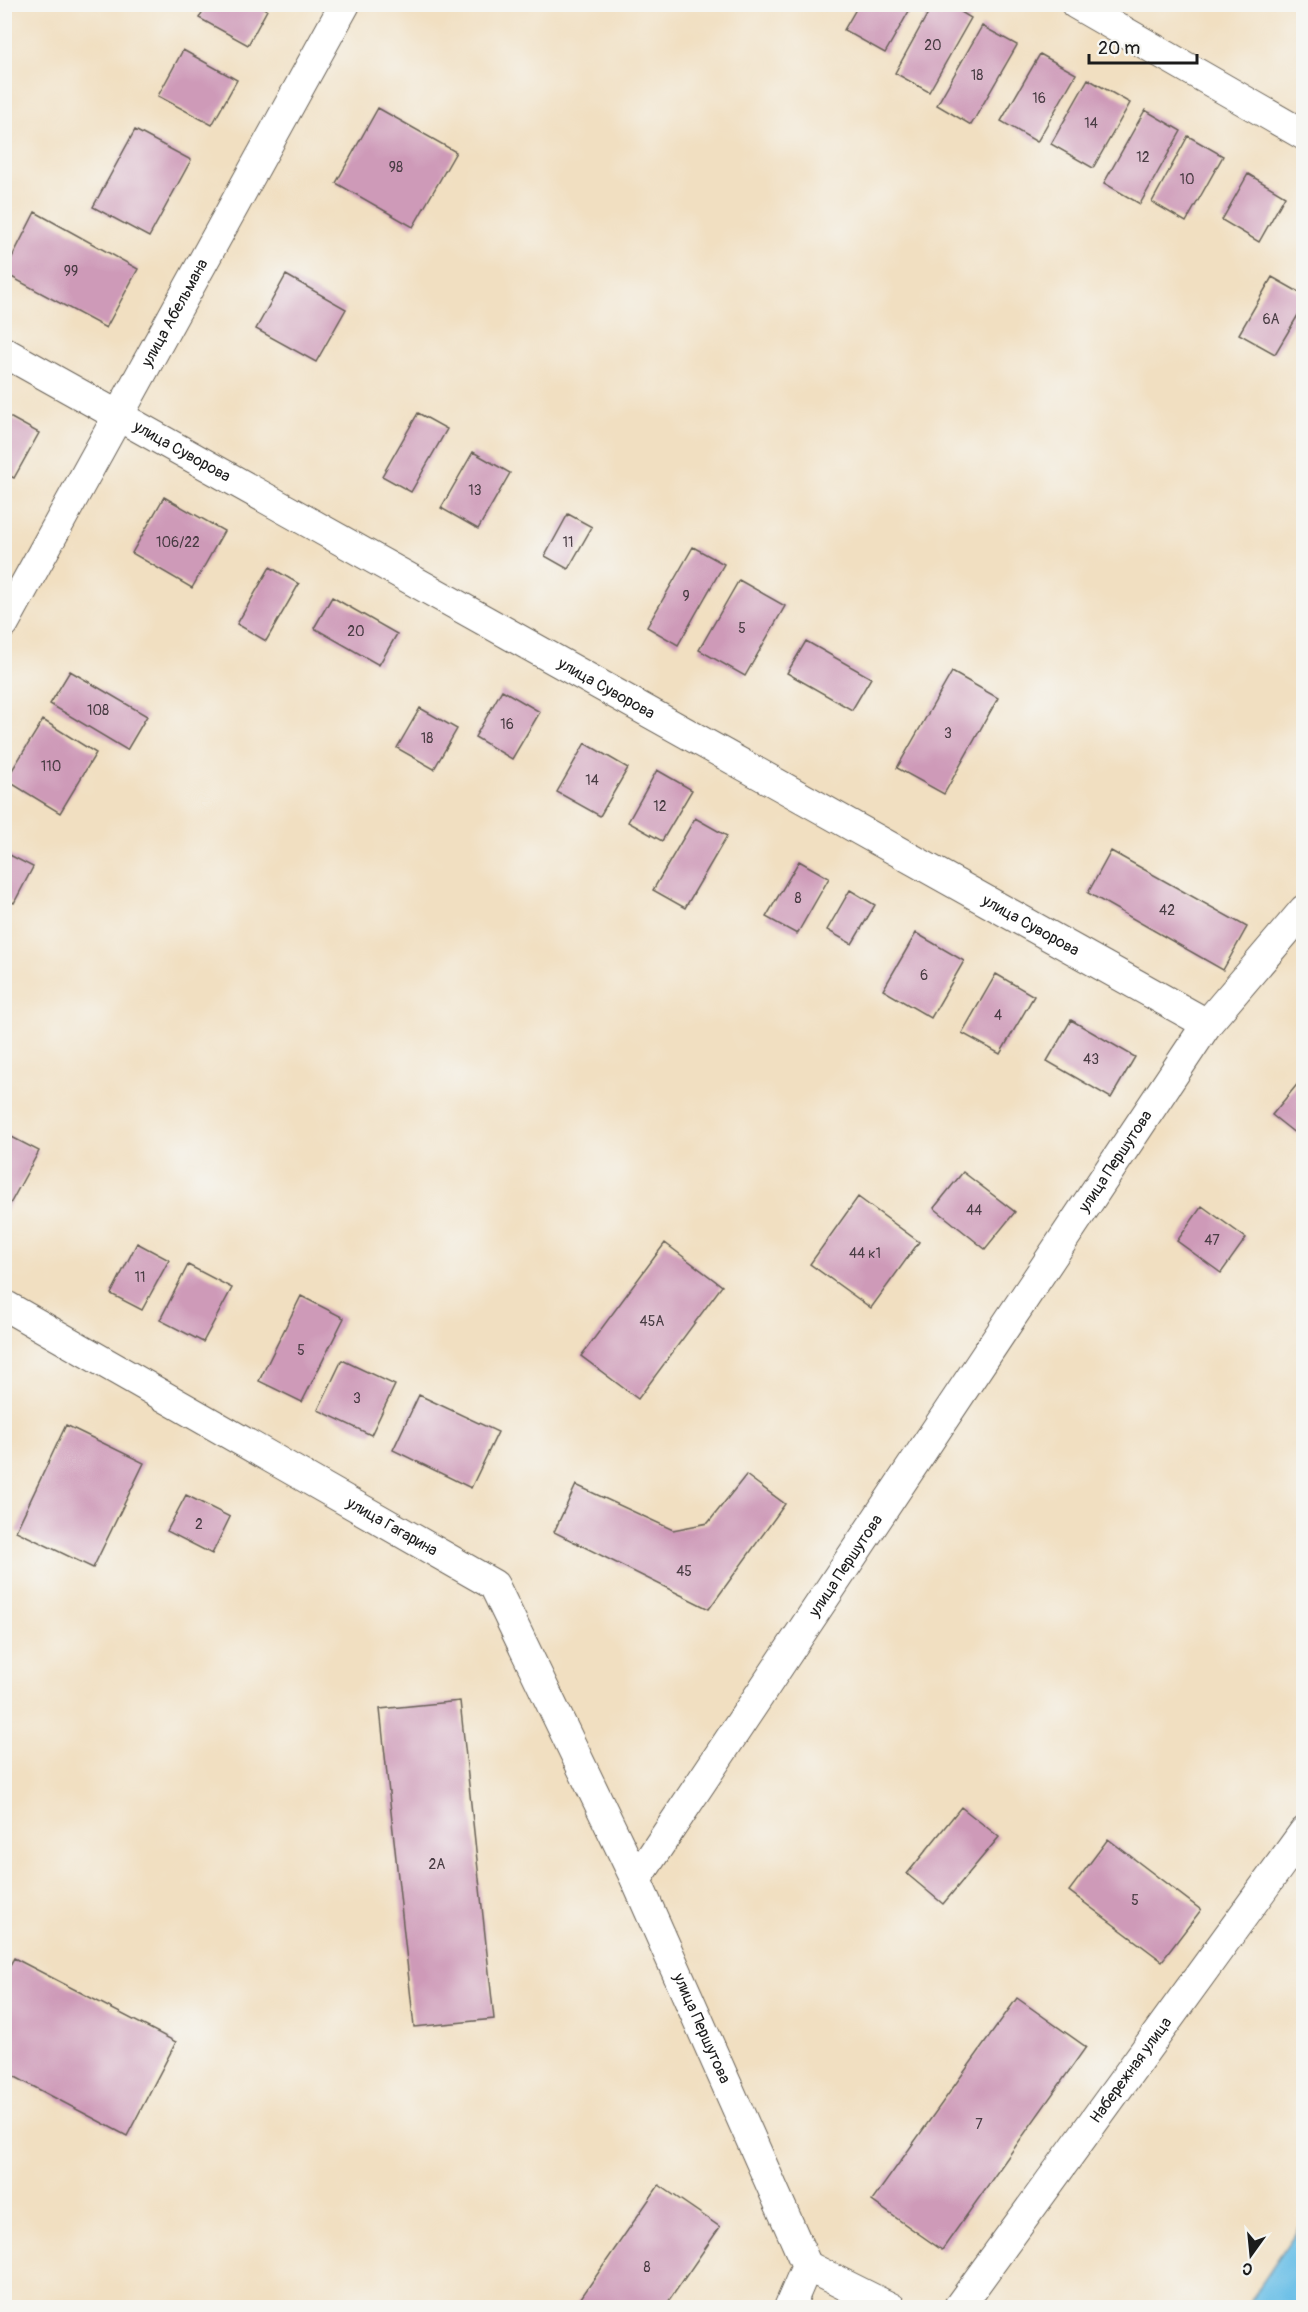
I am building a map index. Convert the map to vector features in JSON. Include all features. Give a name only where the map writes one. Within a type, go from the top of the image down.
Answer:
[{"type":"street","name":"улица Абельмана","points":[[4,623],[345,4]]},
{"type":"street","points":[[1076,4],[1304,135]]},
{"type":"street","name":"улица Суворова","points":[[4,352],[1207,1024]]},
{"type":"street","name":"улица Першутова","points":[[807,2266],[636,1880],[1207,1024],[1304,910]]},
{"type":"street","name":"улица Гагарина","points":[[4,1305],[494,1585],[636,1880]]},
{"type":"street","name":"Набережная улица","points":[[958,2307],[1304,1832]]},
{"type":"street","points":[[789,2307],[807,2266],[891,2307]]},
{"type":"water","points":[[1303,2222],[1303,2307],[1246,2307]]},
{"type":"building","points":[[207,4],[257,4],[267,10],[248,45],[199,18]]},
{"type":"building","points":[[859,4],[913,4],[885,53],[844,30]]},
{"type":"building","points":[[933,4],[948,4],[971,18],[929,92],[895,73]]},
{"type":"building","points":[[982,26],[1017,45],[971,125],[937,105]]},
{"type":"building","points":[[183,50],[237,80],[212,125],[158,96]]},
{"type":"building","points":[[1040,54],[1076,74],[1037,142],[1001,121]]},
{"type":"building","points":[[1088,79],[1130,103],[1093,168],[1051,144]]},
{"type":"building","points":[[378,108],[456,152],[413,227],[336,183]]},
{"type":"building","points":[[1145,110],[1181,131],[1140,204],[1104,183]]},
{"type":"building","points":[[135,130],[191,160],[149,237],[93,207]]},
{"type":"building","points":[[1188,136],[1223,156],[1186,222],[1152,202]]},
{"type":"building","points":[[1248,174],[1285,196],[1259,242],[1222,220]]},
{"type":"building","points":[[35,212],[138,269],[106,328],[4,273]]},
{"type":"building","points":[[286,275],[346,309],[316,362],[256,329]]},
{"type":"building","points":[[1272,277],[1304,295],[1304,305],[1275,354],[1239,334]]},
{"type":"building","points":[[418,413],[447,429],[411,492],[382,476]]},
{"type":"building","points":[[4,414],[39,433],[14,478],[4,473]]},
{"type":"building","points":[[473,452],[510,473],[478,529],[441,508]]},
{"type":"building","points":[[164,497],[224,531],[192,588],[132,553]]},
{"type":"building","points":[[568,514],[592,527],[568,569],[545,556]]},
{"type":"building","points":[[693,547],[724,564],[678,645],[647,627]]},
{"type":"building","points":[[270,567],[299,584],[266,641],[237,624]]},
{"type":"building","points":[[739,580],[785,606],[745,676],[699,650]]},
{"type":"building","points":[[332,597],[397,634],[379,665],[314,628]]},
{"type":"building","points":[[806,641],[871,678],[852,710],[787,673]]},
{"type":"building","points":[[70,671],[147,716],[127,750],[50,704]]},
{"type":"building","points":[[952,672],[998,698],[944,794],[897,768]]},
{"type":"building","points":[[502,690],[540,712],[512,759],[475,737]]},
{"type":"building","points":[[420,708],[457,729],[434,769],[397,748]]},
{"type":"building","points":[[43,720],[96,753],[60,813],[6,780]]},
{"type":"building","points":[[585,743],[628,768],[600,816],[557,792]]},
{"type":"building","points":[[657,770],[692,790],[662,841],[628,822]]},
{"type":"building","points":[[695,818],[727,836],[685,908],[653,890]]},
{"type":"building","points":[[1111,851],[1247,927],[1223,970],[1088,893]]},
{"type":"building","points":[[4,852],[33,867],[14,903],[4,898]]},
{"type":"building","points":[[799,861],[829,878],[797,934],[766,917]]},
{"type":"building","points":[[850,890],[875,905],[852,944],[827,930]]},
{"type":"building","points":[[916,933],[964,961],[931,1018],[883,990]]},
{"type":"building","points":[[996,974],[1034,996],[1000,1054],[962,1033]]},
{"type":"building","points":[[1071,1020],[1135,1057],[1111,1098],[1047,1061]]},
{"type":"building","points":[[1304,1076],[1304,1125],[1296,1134],[1272,1115]]},
{"type":"building","points":[[4,1133],[39,1151],[4,1215]]},
{"type":"building","points":[[963,1172],[1015,1212],[985,1249],[934,1208]]},
{"type":"building","points":[[858,1197],[919,1242],[871,1308],[810,1264]]},
{"type":"building","points":[[1202,1206],[1246,1238],[1221,1273],[1177,1241]]},
{"type":"building","points":[[137,1243],[169,1260],[142,1310],[111,1294]]},
{"type":"building","points":[[665,1243],[722,1286],[638,1399],[581,1356]]},
{"type":"building","points":[[188,1265],[232,1288],[203,1342],[160,1320]]},
{"type":"building","points":[[301,1296],[344,1318],[302,1402],[259,1381]]},
{"type":"building","points":[[342,1360],[395,1385],[371,1435],[318,1410]]},
{"type":"building","points":[[419,1395],[498,1432],[471,1488],[393,1450]]},
{"type":"building","points":[[66,1425],[144,1463],[93,1568],[16,1531]]},
{"type":"building","points":[[746,1475],[785,1504],[709,1609],[554,1532],[576,1485],[673,1530],[708,1523]]},
{"type":"building","points":[[186,1495],[230,1517],[212,1554],[167,1531]]},
{"type":"building","points":[[460,1701],[494,2019],[414,2027],[380,1709]]},
{"type":"building","points":[[961,1807],[999,1837],[943,1904],[907,1874]]},
{"type":"building","points":[[1108,1839],[1201,1910],[1162,1961],[1069,1891]]},
{"type":"building","points":[[14,1958],[176,2042],[127,2136],[4,2071],[4,1976]]},
{"type":"building","points":[[1017,1998],[1086,2047],[942,2250],[872,2201]]},
{"type":"building","points":[[659,2185],[720,2227],[664,2308],[574,2308]]}]
